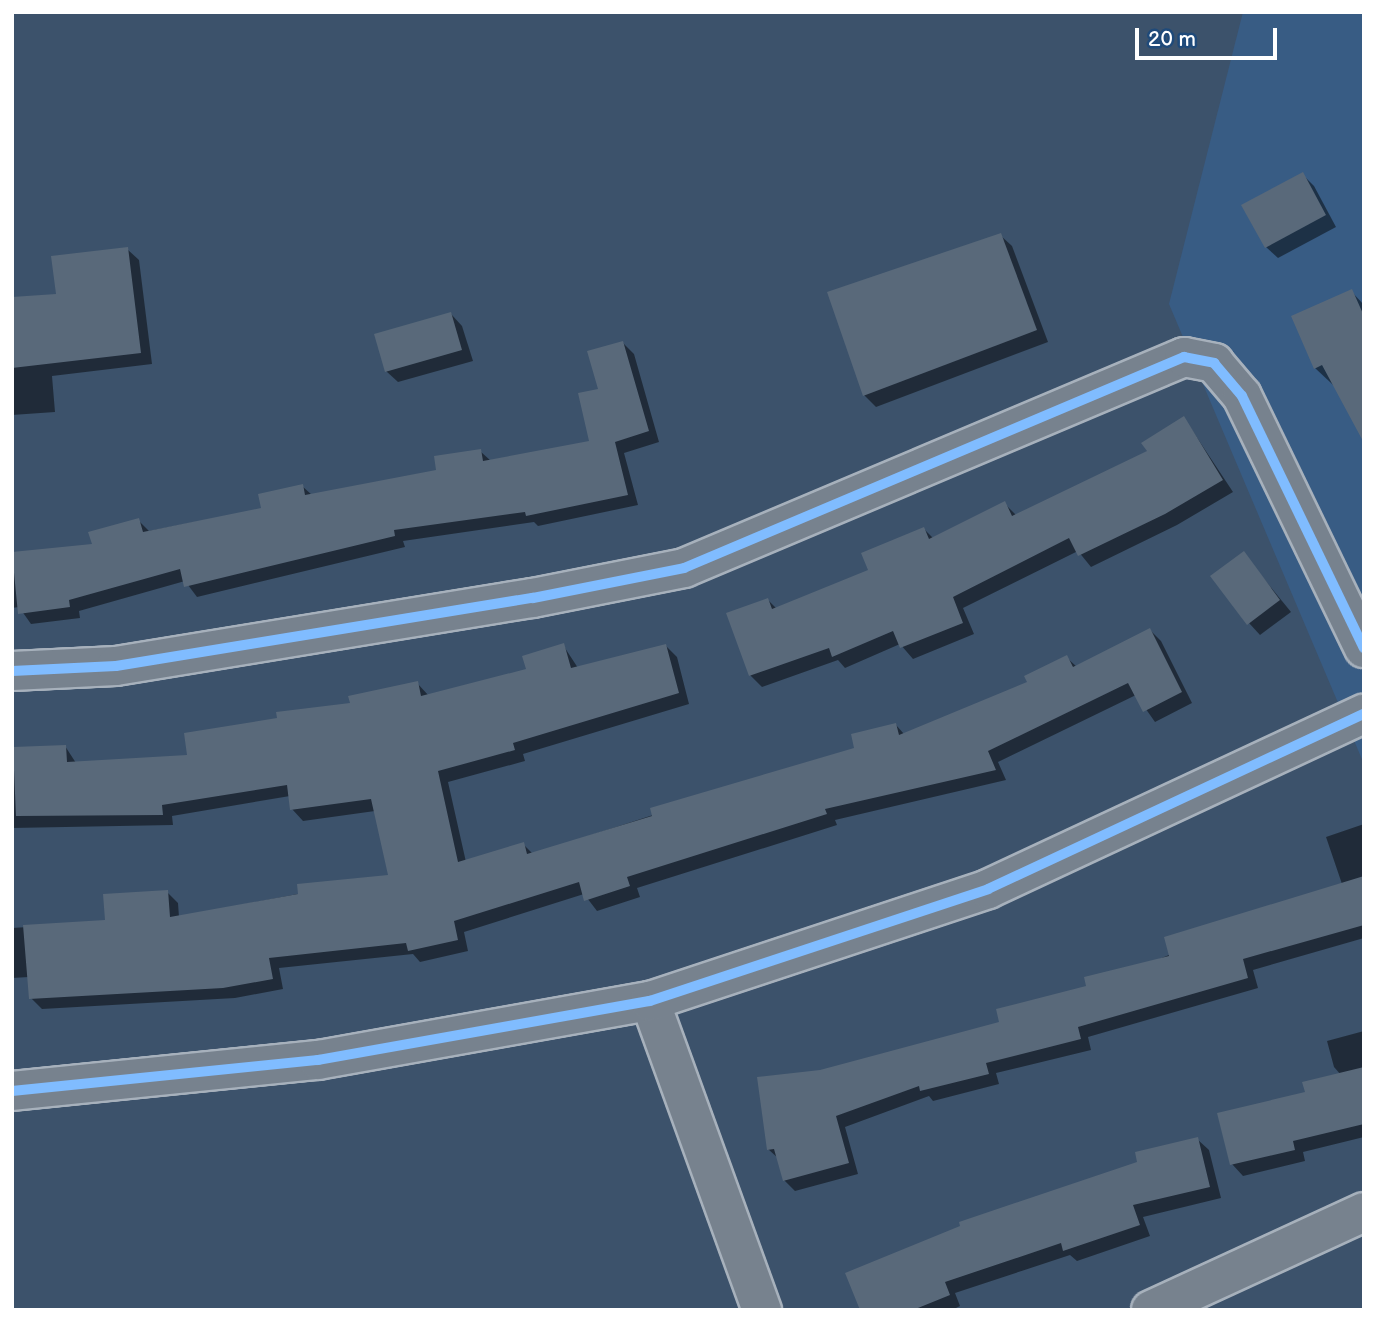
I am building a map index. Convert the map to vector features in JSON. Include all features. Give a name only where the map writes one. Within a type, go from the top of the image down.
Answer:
[{"type":"street","points":[[12,671],[116,666],[533,598],[684,568],[1184,356],[1214,363],[1242,396],[1364,648]]},
{"type":"street","points":[[12,1091],[318,1060],[650,1001],[988,889],[1364,714]]},
{"type":"street","points":[[650,1001],[762,1310]]},
{"type":"street","points":[[1154,1309],[1364,1212]]},
{"type":"shaded area","points":[[1243,12],[1364,12],[1364,764],[1169,304]]},
{"type":"building","points":[[1303,172],[1326,215],[1265,248],[1241,205]]},
{"type":"building","points":[[1001,233],[1037,330],[863,396],[827,292]]},
{"type":"building","points":[[128,247],[141,353],[12,368],[12,297],[56,294],[51,256]]},
{"type":"building","points":[[1352,289],[1364,316],[1364,443],[1322,365],[1314,369],[1291,316]]},
{"type":"building","points":[[451,312],[462,350],[385,372],[374,334]]},
{"type":"building","points":[[623,341],[649,431],[615,442],[628,495],[526,516],[525,512],[394,530],[395,536],[184,587],[180,569],[69,600],[70,607],[18,614],[12,552],[92,544],[88,532],[139,518],[143,532],[261,508],[258,494],[303,484],[305,495],[436,470],[434,456],[481,449],[483,461],[589,441],[578,393],[598,389],[587,351]]},
{"type":"building","points":[[1184,416],[1223,480],[1165,514],[1078,556],[1069,538],[953,597],[963,623],[900,648],[893,631],[832,657],[829,648],[749,676],[726,613],[768,598],[772,609],[868,570],[861,553],[924,527],[929,539],[1005,501],[1012,516],[1147,451],[1141,443]]},
{"type":"building","points":[[1244,551],[1280,600],[1247,625],[1210,576]]},
{"type":"building","points":[[1150,628],[1182,692],[1143,712],[1128,683],[988,751],[996,770],[825,809],[827,814],[627,877],[630,886],[584,901],[579,882],[454,921],[458,940],[408,951],[406,943],[269,958],[273,979],[223,988],[29,999],[23,925],[105,920],[103,894],[168,890],[170,917],[298,894],[297,884],[388,875],[371,799],[290,810],[287,785],[162,805],[163,815],[16,816],[13,747],[66,745],[67,762],[187,755],[184,733],[277,718],[276,712],[350,703],[348,696],[418,681],[421,696],[526,669],[522,656],[564,643],[571,668],[666,644],[679,693],[513,743],[515,750],[438,771],[458,862],[524,842],[527,854],[652,816],[650,808],[854,748],[851,734],[896,723],[899,735],[1027,682],[1024,676],[1067,655],[1073,667]]},
{"type":"building","points":[[1364,876],[1364,925],[1243,959],[1248,978],[1078,1027],[1081,1039],[986,1063],[989,1074],[920,1091],[919,1086],[836,1116],[849,1163],[783,1181],[774,1149],[767,1150],[757,1077],[820,1070],[999,1022],[996,1009],[1086,986],[1084,977],[1169,956],[1164,937]]},
{"type":"building","points":[[1364,1067],[1364,1124],[1293,1141],[1295,1150],[1230,1165],[1217,1113],[1305,1092],[1302,1082]]},
{"type":"building","points":[[1198,1137],[1210,1187],[1133,1205],[1140,1225],[1063,1251],[1061,1243],[945,1282],[950,1295],[913,1310],[860,1310],[845,1273],[960,1226],[959,1222],[1137,1162],[1135,1152]]},
{"type":"cycle path","points":[[12,671],[116,666],[533,598],[684,568],[1184,357],[1214,363],[1242,396],[1364,648]]},
{"type":"cycle path","points":[[12,1091],[318,1060],[650,1001],[988,889],[1364,714]]}]
